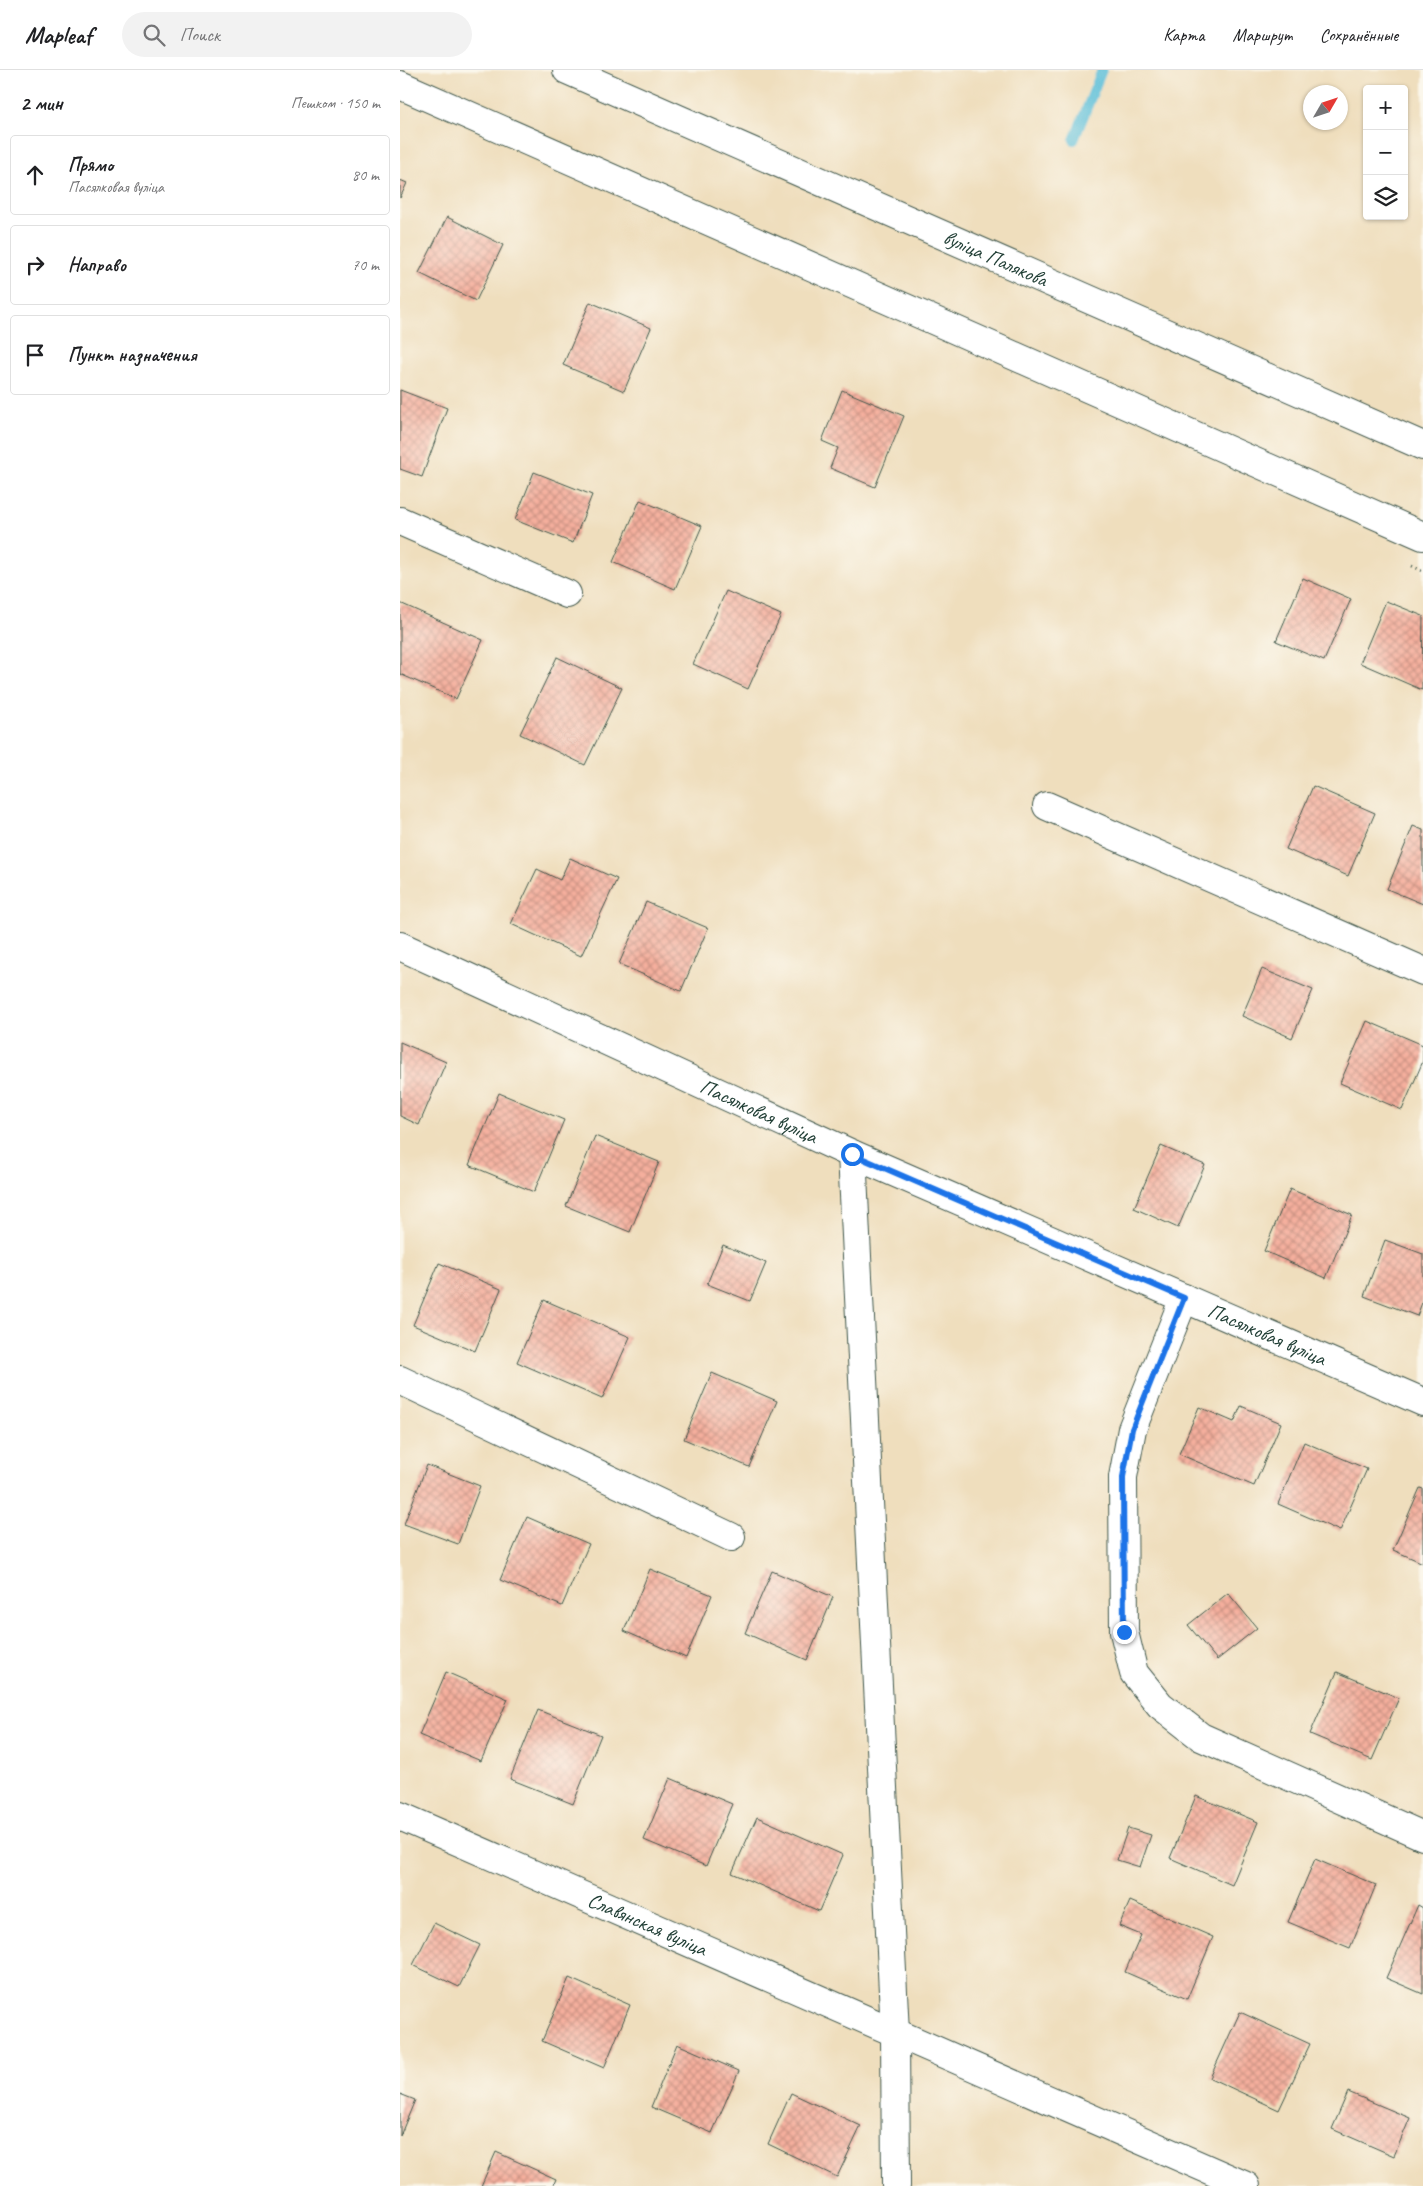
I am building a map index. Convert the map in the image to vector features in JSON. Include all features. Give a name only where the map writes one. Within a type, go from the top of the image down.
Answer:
[{"type":"street","name":"вуліца Палякова","points":[[567,70],[1423,446]]},
{"type":"street","points":[[400,85],[1423,536]]},
{"type":"street","points":[[400,521],[567,594]]},
{"type":"street","points":[[1047,806],[1423,971]]},
{"type":"street","name":"Пасялковая вуліца","points":[[400,946],[852,1154],[1423,1402]]},
{"type":"street","points":[[852,1154],[895,2033],[896,2186]]},
{"type":"street","points":[[1184,1298],[1132,1429],[1123,1477],[1124,1632],[1134,1673],[1160,1705],[1201,1736],[1423,1836]]},
{"type":"street","points":[[400,1380],[731,1537]]},
{"type":"street","name":"Славянская вуліца","points":[[400,1816],[1246,2186]]},
{"type":"building","points":[[400,180],[407,183],[400,198]]},
{"type":"building","points":[[447,217],[503,245],[476,301],[419,273]]},
{"type":"building","points":[[590,302],[651,328],[624,391],[563,365]]},
{"type":"building","points":[[400,390],[447,408],[422,477],[400,469]]},
{"type":"building","points":[[842,390],[904,416],[875,487],[830,468],[838,448],[822,441]]},
{"type":"building","points":[[534,472],[592,495],[573,543],[515,520]]},
{"type":"building","points":[[640,500],[702,526],[675,589],[613,562]]},
{"type":"building","points":[[1303,578],[1351,599],[1324,661],[1276,641]]},
{"type":"building","points":[[726,591],[781,615],[748,689],[693,664]]},
{"type":"building","points":[[1386,601],[1423,616],[1422,690],[1360,663]]},
{"type":"building","points":[[400,603],[483,640],[456,699],[400,674]]},
{"type":"building","points":[[557,657],[622,688],[585,765],[520,734]]},
{"type":"building","points":[[1313,786],[1375,813],[1348,876],[1286,849]]},
{"type":"building","points":[[1413,826],[1423,830],[1423,904],[1387,889]]},
{"type":"building","points":[[570,858],[617,879],[581,956],[511,924],[537,869],[560,880]]},
{"type":"building","points":[[646,902],[708,928],[681,991],[619,964]]},
{"type":"building","points":[[1262,969],[1313,990],[1292,1038],[1242,1016]]},
{"type":"building","points":[[1367,1021],[1423,1045],[1423,1061],[1402,1110],[1340,1083]]},
{"type":"building","points":[[400,1042],[446,1062],[419,1125],[400,1116]]},
{"type":"building","points":[[499,1093],[564,1120],[534,1192],[469,1165]]},
{"type":"building","points":[[595,1136],[659,1162],[630,1232],[566,1206]]},
{"type":"building","points":[[1161,1146],[1205,1165],[1178,1228],[1134,1208]]},
{"type":"building","points":[[1290,1189],[1352,1215],[1326,1278],[1264,1251]]},
{"type":"building","points":[[1385,1240],[1423,1254],[1423,1300],[1417,1316],[1364,1296]]},
{"type":"building","points":[[723,1245],[766,1263],[750,1301],[707,1284]]},
{"type":"building","points":[[439,1263],[501,1289],[475,1351],[413,1325]]},
{"type":"building","points":[[544,1300],[630,1337],[602,1399],[517,1362]]},
{"type":"building","points":[[712,1373],[777,1401],[749,1467],[684,1439]]},
{"type":"building","points":[[1241,1406],[1281,1423],[1254,1486],[1179,1454],[1199,1407],[1234,1422]]},
{"type":"building","points":[[1304,1442],[1367,1469],[1340,1531],[1278,1504]]},
{"type":"building","points":[[427,1465],[480,1486],[458,1544],[404,1524]]},
{"type":"building","points":[[1420,1488],[1423,1489],[1423,1563],[1393,1550]]},
{"type":"building","points":[[527,1517],[589,1544],[562,1606],[500,1580]]},
{"type":"building","points":[[650,1569],[712,1595],[686,1658],[624,1631]]},
{"type":"building","points":[[772,1571],[833,1597],[807,1660],[745,1633]]},
{"type":"building","points":[[1228,1593],[1257,1628],[1217,1660],[1188,1625]]},
{"type":"building","points":[[446,1672],[508,1699],[481,1761],[419,1735]]},
{"type":"building","points":[[1337,1672],[1399,1698],[1372,1760],[1310,1734]]},
{"type":"building","points":[[538,1710],[601,1735],[573,1804],[510,1779]]},
{"type":"building","points":[[670,1778],[732,1804],[706,1866],[644,1840]]},
{"type":"building","points":[[1196,1796],[1258,1822],[1232,1885],[1170,1858]]},
{"type":"building","points":[[757,1817],[843,1855],[819,1911],[732,1873]]},
{"type":"building","points":[[1128,1828],[1151,1835],[1140,1867],[1117,1860]]},
{"type":"building","points":[[1315,1859],[1376,1885],[1350,1948],[1288,1922]]},
{"type":"building","points":[[1130,1901],[1213,1937],[1187,1999],[1125,1972],[1141,1935],[1119,1926]]},
{"type":"building","points":[[1418,1905],[1423,1908],[1423,1994],[1386,1978]]},
{"type":"building","points":[[434,1923],[480,1945],[459,1987],[413,1965]]},
{"type":"building","points":[[569,1978],[630,2005],[604,2068],[542,2041]]},
{"type":"building","points":[[1240,2012],[1310,2044],[1279,2110],[1210,2078]]},
{"type":"building","points":[[677,2044],[739,2071],[712,2133],[651,2107]]},
{"type":"building","points":[[1348,2092],[1410,2118],[1394,2156],[1332,2129]]},
{"type":"building","points":[[791,2093],[861,2126],[837,2177],[768,2144]]},
{"type":"building","points":[[400,2094],[415,2100],[400,2136]]},
{"type":"building","points":[[496,2152],[556,2179],[553,2186],[481,2186]]},
{"type":"waterway","points":[[1074,140],[1102,70]]},
{"type":"route","points":[[852,1154],[1184,1298],[1132,1429],[1123,1477],[1124,1632]]}]
